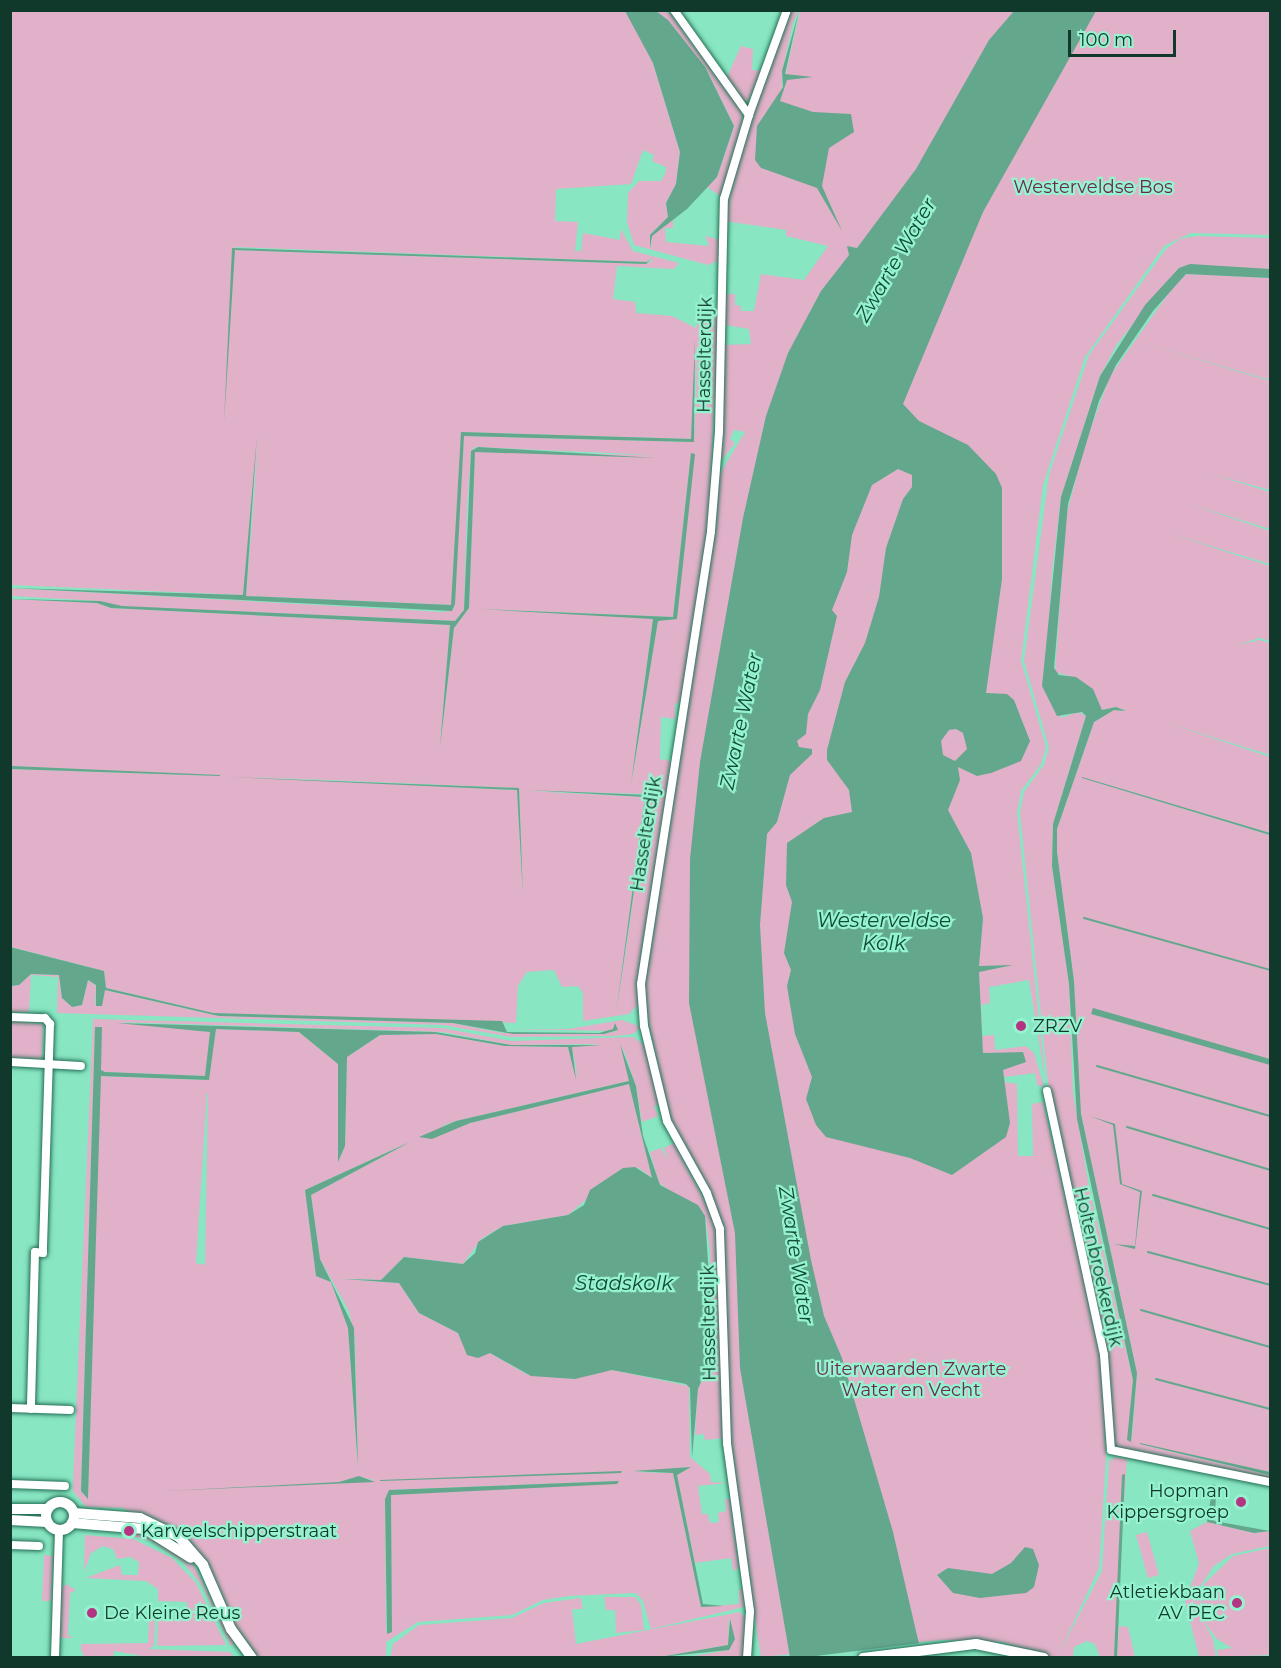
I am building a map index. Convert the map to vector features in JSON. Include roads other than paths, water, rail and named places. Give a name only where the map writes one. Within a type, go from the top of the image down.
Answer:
[{"type":"main road","points":[[10,1509],[47,1509],[64,1502],[73,1518]]},
{"type":"main road","points":[[47,1509],[47,1522]]},
{"type":"main road","points":[[10,1520],[47,1522],[58,1530],[73,1518],[126,1525],[156,1533],[185,1552],[209,1579],[231,1629],[252,1658]]},
{"type":"main road","points":[[862,1658],[944,1647],[1008,1647],[1044,1658]]},
{"type":"street","points":[[674,10],[749,115]]},
{"type":"street","name":"Hasselterdijk","points":[[747,1658],[750,1611],[727,1443],[720,1229],[710,1200],[667,1121],[644,1026],[641,984],[711,531],[719,422],[723,210],[749,115],[787,10]]},
{"type":"street","points":[[10,1017],[50,1022],[43,1253],[35,1252],[30,1409]]},
{"type":"street","points":[[10,1062],[81,1066]]},
{"type":"street","name":"Holtenbroekerdijk","points":[[1047,1091],[1104,1354],[1111,1450],[1270,1482]]},
{"type":"street","points":[[10,1408],[70,1410]]},
{"type":"street","points":[[10,1484],[65,1486]]},
{"type":"street","points":[[55,1658],[58,1530]]},
{"type":"street","points":[[10,1545],[39,1546]]},
{"type":"water","points":[[625,11],[656,11],[668,20],[705,67],[734,126],[717,177],[687,209],[652,236],[650,248],[650,235],[668,217],[666,203],[676,184],[680,152],[653,63]]},
{"type":"water","points":[[799,11],[785,74],[813,77],[787,80],[780,101],[813,112],[851,114],[854,132],[829,148],[822,186],[842,231],[817,188],[761,168],[755,160],[757,126],[783,87],[782,71]]},
{"type":"water","points":[[1014,11],[1096,11],[983,212],[903,404],[919,421],[968,445],[996,474],[1002,488],[1002,579],[986,693],[1007,694],[1014,700],[1030,741],[1021,761],[991,773],[977,776],[958,767],[960,780],[948,810],[971,853],[983,918],[979,966],[1013,965],[979,972],[983,1053],[1023,1052],[1026,1062],[1003,1070],[1010,1123],[1006,1137],[952,1175],[910,1158],[826,1137],[816,1125],[806,1099],[812,1077],[795,1034],[787,986],[791,970],[784,953],[792,902],[786,885],[787,843],[824,818],[852,812],[849,790],[827,760],[827,750],[845,682],[865,643],[879,597],[886,548],[903,499],[912,487],[912,475],[898,469],[872,485],[852,535],[847,572],[832,610],[837,616],[820,690],[808,714],[806,734],[797,741],[799,747],[812,749],[812,754],[790,775],[777,822],[767,834],[760,925],[765,1013],[811,1260],[824,1316],[842,1358],[893,1532],[922,1657],[790,1657],[740,1368],[735,1233],[689,1003],[690,859],[700,762],[743,518],[766,416],[788,353],[821,291],[849,255],[847,246],[857,248],[916,169],[989,40]],"holes":[[[956,729],[963,733],[967,749],[955,761],[943,755],[941,741],[949,730]]]},
{"type":"water","points":[[232,248],[647,262],[651,259],[646,264],[235,250],[224,423]]},
{"type":"water","points":[[1190,264],[1270,269],[1270,278],[1186,274],[1153,311],[1116,365],[1099,401],[1068,504],[1054,668],[1059,675],[1076,677],[1093,689],[1102,710],[1116,707],[1126,711],[1114,710],[1094,722],[1057,829],[1057,852],[1074,981],[1081,1114],[1137,1373],[1131,1442],[1127,1440],[1133,1380],[1077,1119],[1069,984],[1052,866],[1053,824],[1086,716],[1082,712],[1057,716],[1042,686],[1061,497],[1100,376],[1145,305],[1179,268]]},
{"type":"water","points":[[695,338],[694,442],[464,436],[455,604],[452,611],[11,588],[243,595],[257,435],[246,596],[451,605],[461,432],[691,439]]},
{"type":"water","points":[[478,447],[656,458],[475,452],[469,608],[454,628],[440,747],[450,625],[111,608],[97,603],[11,599],[100,601],[122,606],[455,621],[464,610],[471,451]]},
{"type":"water","points":[[691,453],[695,454],[677,619],[658,621],[631,784],[653,619],[479,609],[673,617]]},
{"type":"water","points":[[11,766],[220,775],[220,776],[11,769]]},
{"type":"water","points":[[227,777],[519,788],[523,895],[517,790]]},
{"type":"water","points":[[1082,778],[1270,833],[1270,835]]},
{"type":"water","points":[[528,790],[648,795],[616,1014],[645,797]]},
{"type":"water","points":[[10,947],[104,971],[106,988],[213,1013],[502,1021],[507,1032],[599,1033],[613,1029],[615,1023],[618,1030],[604,1034],[513,1034],[453,1023],[219,1016],[105,990],[102,1006],[96,1006],[96,985],[88,980],[82,1005],[72,1007],[62,998],[59,975],[31,974],[19,985],[11,986]]},
{"type":"water","points":[[1093,1008],[1270,1059],[1270,1065],[1091,1014]]},
{"type":"water","points":[[117,1023],[435,1032],[511,1045],[601,1045],[572,1047],[576,1080],[568,1047],[505,1046],[436,1034],[380,1035],[347,1057],[345,1146],[338,1162],[338,1064],[299,1032],[216,1029],[209,1080],[101,1076],[88,1499],[81,1491],[95,1027],[102,1027],[101,1070],[105,1072],[205,1076],[210,1032]]},
{"type":"water","name":"Stadskolk","points":[[620,1044],[636,1086],[643,1136],[660,1185],[698,1205],[705,1216],[714,1352],[698,1389],[692,1458],[690,1388],[686,1384],[612,1370],[575,1379],[531,1376],[490,1353],[478,1358],[467,1355],[458,1333],[419,1313],[399,1283],[344,1279],[381,1280],[404,1257],[463,1264],[475,1253],[478,1242],[503,1226],[568,1215],[584,1205],[590,1190],[623,1168],[635,1167],[652,1178],[629,1084],[470,1123],[432,1139],[419,1137],[456,1121],[629,1081]]},
{"type":"water","points":[[1090,1116],[1115,1124],[1122,1184],[1142,1191],[1135,1249],[1114,1244],[1135,1246],[1140,1192],[1120,1184],[1113,1125]]},
{"type":"water","points":[[410,1142],[311,1195],[320,1259],[354,1328],[358,1466],[348,1328],[331,1282],[316,1276],[305,1190]]},
{"type":"water","points":[[1140,1444],[1270,1472],[1270,1475]]},
{"type":"water","points":[[691,1467],[677,1475],[703,1604],[724,1606],[701,1607],[673,1473],[633,1471]]},
{"type":"water","points":[[622,1471],[621,1473],[380,1481],[380,1480]]},
{"type":"water","points":[[1125,1474],[1117,1657],[1114,1657],[1122,1475]]},
{"type":"water","points":[[359,1476],[375,1482],[165,1491],[339,1482]]},
{"type":"water","points":[[619,1481],[617,1484],[391,1495],[392,1632],[387,1634],[385,1499],[389,1490]]},
{"type":"water","points":[[1213,1484],[1217,1487],[1214,1521],[1270,1531],[1254,1533],[1207,1522]]},
{"type":"water","points":[[1025,1547],[1033,1549],[1039,1565],[1034,1587],[1026,1593],[980,1598],[953,1593],[937,1575],[948,1568],[992,1574],[1011,1563]]},
{"type":"water","points":[[730,1619],[735,1639],[729,1650],[660,1657],[728,1645]]},
{"type":"waterway","points":[[1084,918],[1270,970]]},
{"type":"waterway","points":[[1097,1066],[1270,1116]]},
{"type":"waterway","points":[[1127,1127],[1270,1170]]},
{"type":"waterway","points":[[1153,1195],[1270,1229]]},
{"type":"waterway","points":[[1148,1252],[1270,1285]]},
{"type":"waterway","points":[[1141,1310],[1270,1347]]},
{"type":"waterway","points":[[1156,1379],[1270,1409]]},
{"type":"place","name":"ZRZV","points":[[1021,1026]]},
{"type":"place","name":"Hopman Kippersgroep","points":[[1241,1502]]},
{"type":"place","name":"Karveelschipperstraat","points":[[129,1531]]},
{"type":"place","name":"Atletiekbaan AV PEC","points":[[1237,1603]]},
{"type":"place","name":"De Kleine Reus","points":[[92,1613]]},
{"type":"park label","name":"Westerveldse Bos","points":[[1093,187]]},
{"type":"park label","name":"Uiterwaarden Zwarte Water en Vecht","points":[[911,1380]]},
{"type":"water label","name":"Zwarte Water","points":[[896,260]]},
{"type":"water label","name":"Zwarte Water","points":[[741,721]]},
{"type":"water label","name":"Westerveldse Kolk","points":[[884,932]]},
{"type":"water label","name":"Zwarte Water","points":[[796,1255]]}]
